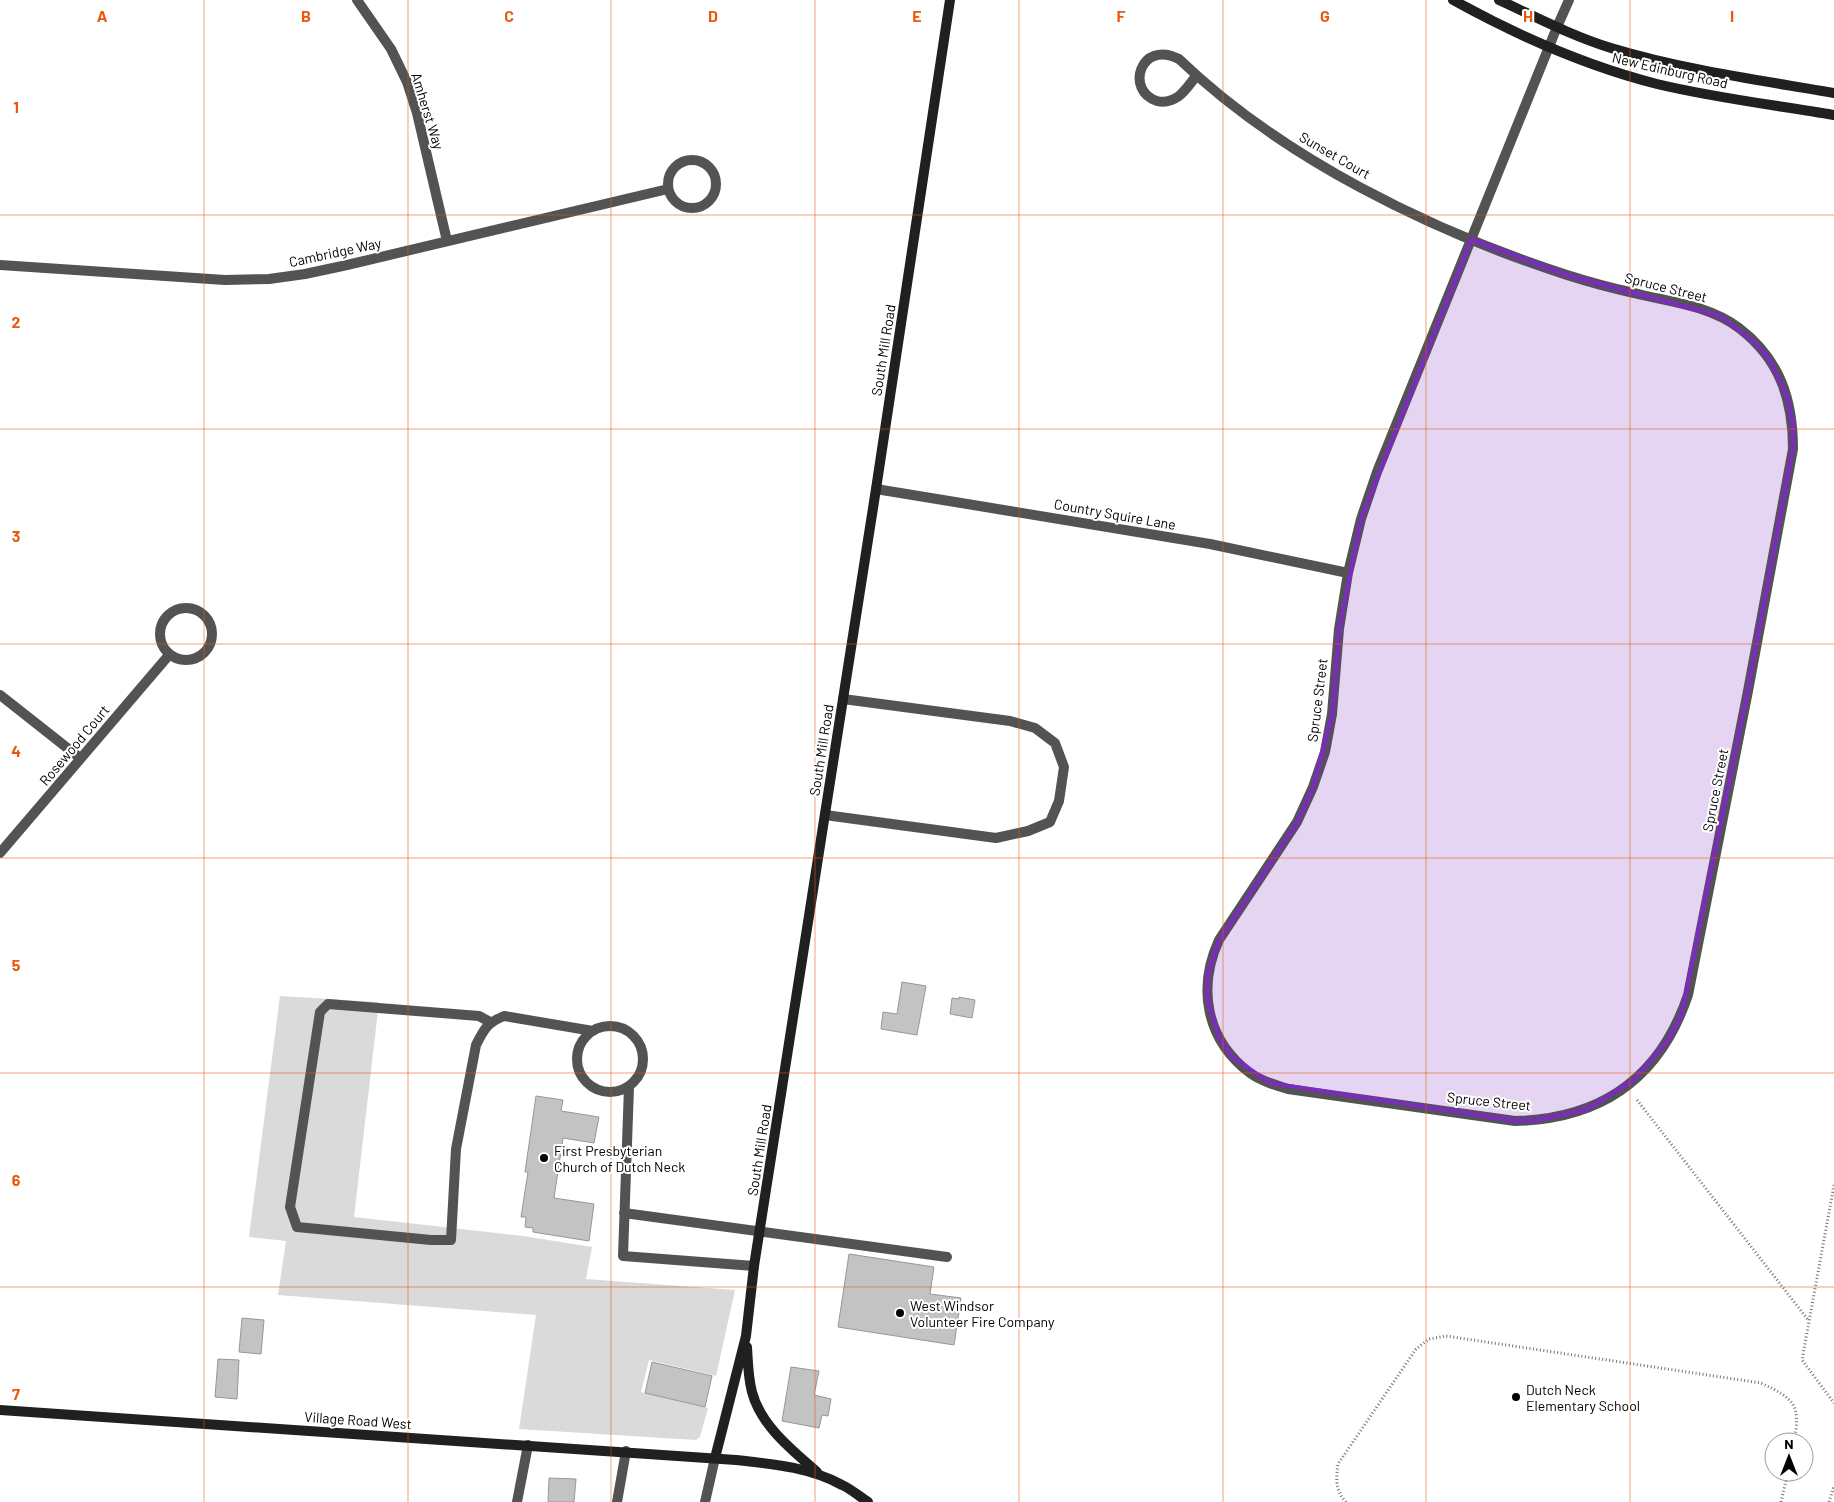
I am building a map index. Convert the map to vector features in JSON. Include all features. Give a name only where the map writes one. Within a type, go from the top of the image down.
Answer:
[{"type":"street","name":"Amherst Way","points":[[357,0],[391,49],[407,82],[417,113],[448,241]]},
{"type":"street","name":"South Mill Road","points":[[705,1502],[746,1336],[754,1266],[876,489],[950,0]]},
{"type":"street","name":"New Edinburg Road","points":[[1453,0],[1489,20],[1549,47],[1603,68],[1658,84],[1834,115]]},
{"type":"street","name":"New Edinburg Road","points":[[1499,0],[1557,27],[1609,47],[1664,62],[1834,92]]},
{"type":"street","name":"Spruce Street","points":[[1471,239],[1568,275],[1633,293],[1695,306],[1721,316],[1755,342],[1770,360],[1788,398],[1793,424],[1791,459],[1750,681],[1688,995],[1680,1018],[1668,1041],[1652,1062],[1633,1081],[1611,1097],[1588,1109],[1539,1120],[1515,1121],[1288,1089],[1270,1083],[1251,1073],[1232,1057],[1220,1040],[1211,1020],[1207,1000],[1207,975],[1219,940],[1297,822],[1313,787],[1325,752],[1332,714],[1339,629],[1348,573],[1361,519],[1377,472],[1471,239],[1557,27],[1569,0]]},
{"type":"street","name":"Sunset Court","points":[[1196,76],[1180,96],[1167,102],[1152,99],[1145,94],[1140,81],[1140,71],[1144,64],[1152,57],[1160,54],[1170,55],[1179,59],[1230,104],[1291,146],[1338,175],[1404,209],[1471,239]]},
{"type":"street","points":[[685,160],[701,161],[709,166],[714,172],[717,183],[715,195],[710,202],[702,207],[692,209],[679,205],[671,197],[668,189],[670,173],[675,166],[685,160]]},
{"type":"street","name":"Cambridge Way","points":[[0,265],[225,280],[269,279],[305,274],[668,189]]},
{"type":"street","name":"Country Squire Lane","points":[[876,489],[1210,544],[1348,573]]},
{"type":"street","points":[[181,608],[193,609],[202,613],[208,619],[213,636],[206,653],[191,660],[177,659],[169,655],[163,647],[160,638],[160,629],[164,621],[172,612],[181,608]]},
{"type":"street","name":"Rosewood Court","points":[[0,853],[169,655]]},
{"type":"street","points":[[0,695],[80,758]]},
{"type":"street","points":[[825,815],[996,838],[1028,831],[1050,822],[1059,801],[1064,767],[1055,743],[1035,728],[1010,721],[843,699]]},
{"type":"street","points":[[490,1022],[479,1016],[328,1004],[320,1012],[290,1207],[298,1227],[431,1240],[451,1240],[456,1150],[476,1045],[490,1022],[504,1016],[593,1031]]},
{"type":"street","points":[[604,1027],[620,1028],[635,1037],[641,1046],[642,1069],[637,1079],[629,1087],[619,1092],[608,1093],[589,1085],[582,1077],[577,1067],[578,1052],[584,1037],[593,1031],[604,1027]]},
{"type":"street","points":[[629,1087],[623,1256],[754,1266]]},
{"type":"street","points":[[624,1213],[760,1230],[947,1257]]},
{"type":"street","points":[[746,1336],[748,1371],[753,1394],[761,1414],[778,1436],[819,1474],[842,1485],[868,1502]]},
{"type":"street","name":"Village Road West","points":[[0,1410],[626,1451],[782,1465],[819,1474]]},
{"type":"street","points":[[517,1502],[528,1445]]},
{"type":"street","points":[[617,1502],[626,1451]]},
{"type":"path","points":[[1637,1100],[1809,1321]]},
{"type":"path","points":[[1834,1185],[1802,1360],[1834,1403]]},
{"type":"path","points":[[1346,1502],[1336,1482],[1338,1464],[1416,1349],[1429,1339],[1446,1336],[1761,1383],[1780,1392],[1794,1405],[1798,1420],[1796,1432]]},
{"type":"path","points":[[1781,1502],[1786,1482]]},
{"type":"path","points":[[1829,1502],[1834,1486]]},
{"type":"highlighted area","points":[[1471,239],[1568,275],[1721,316],[1755,342],[1770,360],[1788,398],[1793,424],[1793,449],[1748,691],[1681,1017],[1668,1041],[1633,1081],[1588,1109],[1539,1120],[1515,1121],[1270,1083],[1232,1057],[1220,1040],[1207,1000],[1207,975],[1219,940],[1297,822],[1313,787],[1332,714],[1339,629],[1361,519]]},
{"type":"shaded area","points":[[280,996],[379,1002],[354,1217],[523,1236],[592,1247],[586,1279],[735,1290],[716,1376],[649,1360],[641,1392],[708,1408],[700,1437],[696,1440],[519,1429],[536,1315],[278,1295],[286,1241],[249,1237]]},
{"type":"building","points":[[902,982],[926,986],[917,1035],[881,1029],[883,1012],[897,1014]]},
{"type":"building","points":[[959,997],[975,1000],[972,1018],[950,1014],[952,998],[959,999]]},
{"type":"building","name":"First Presbyterian Church of Dutch Neck","points":[[536,1096],[563,1100],[561,1111],[599,1117],[594,1143],[563,1138],[554,1198],[594,1204],[589,1241],[533,1232],[533,1228],[525,1227],[526,1217],[521,1217],[528,1172],[525,1172]]},
{"type":"building","name":"West Windsor Volunteer Fire Company","points":[[849,1254],[934,1267],[930,1294],[961,1298],[954,1345],[838,1327]]},
{"type":"building","points":[[242,1318],[264,1320],[261,1354],[239,1352]]},
{"type":"building","points":[[218,1359],[239,1360],[237,1399],[215,1397]]},
{"type":"building","points":[[652,1362],[712,1376],[705,1407],[645,1393]]},
{"type":"building","points":[[791,1367],[819,1371],[814,1395],[831,1399],[828,1416],[822,1415],[819,1428],[782,1421]]},
{"type":"building","points":[[549,1478],[576,1479],[574,1502],[548,1502]]},
{"type":"place","name":"First Presbyterian Church of Dutch Neck","points":[[544,1158]]},
{"type":"place","name":"West Windsor Volunteer Fire Company","points":[[900,1313]]},
{"type":"place","name":"Dutch Neck Elementary School","points":[[1516,1397]]}]
